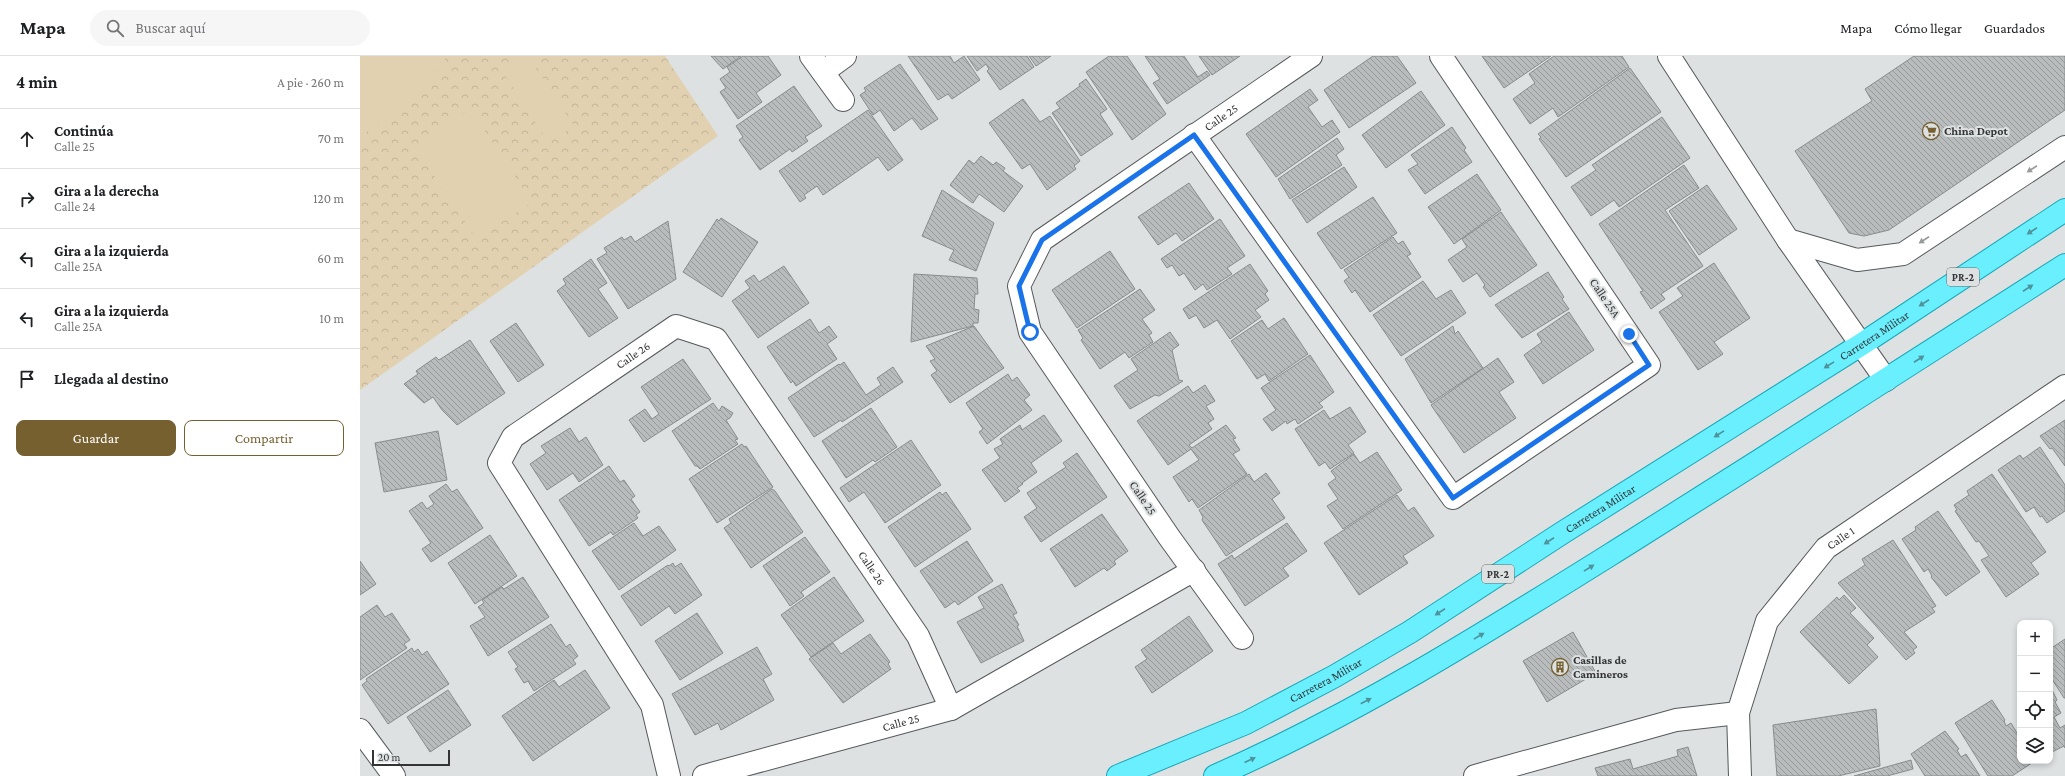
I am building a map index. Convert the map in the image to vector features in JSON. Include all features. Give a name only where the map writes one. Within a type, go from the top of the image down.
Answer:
[{"type":"main road","name":"Carretera Militar","points":[[1118,776],[1246,723],[1335,676],[1410,632],[1562,532],[1862,344],[2065,210]]},
{"type":"main road","points":[[1215,776],[1264,754],[1414,676],[1511,617],[2065,265]]},
{"type":"street","points":[[843,100],[817,64],[845,56]]},
{"type":"street","name":"Calle 25","points":[[704,776],[952,709],[1194,570],[1169,536],[1030,332],[1019,286],[1042,240],[1310,56]]},
{"type":"street","name":"Calle 25A","points":[[1194,135],[1453,498],[1649,365],[1442,56]]},
{"type":"street","points":[[1669,56],[1788,240],[1886,380]]},
{"type":"street","points":[[1788,240],[1857,260],[1903,254],[2065,147]]},
{"type":"street","name":"Calle 26","points":[[669,776],[652,705],[498,463],[512,437],[676,326],[716,339],[918,636],[952,709]]},
{"type":"street","name":"Calle 1","points":[[1740,776],[1738,713],[1767,621],[1826,548],[2065,386]]},
{"type":"street","points":[[1194,570],[1242,638]]},
{"type":"street","points":[[1475,776],[1676,720],[1738,713]]},
{"type":"street","points":[[360,730],[394,776]]},
{"type":"green space","points":[[360,56],[665,56],[718,136],[360,390]]},
{"type":"green space","points":[[360,56],[447,56],[432,80],[402,109],[360,136]]},
{"type":"green space","points":[[519,56],[528,56],[574,126],[549,143],[500,68]]},
{"type":"green space","points":[[470,109],[532,202],[477,239],[414,146]]},
{"type":"building","points":[[711,56],[741,56],[723,69]]},
{"type":"building","points":[[743,56],[768,56],[781,75],[756,93],[762,102],[738,119],[720,92],[726,88],[720,79],[730,72],[727,67]]},
{"type":"building","points":[[908,56],[950,56],[954,63],[964,56],[980,80],[952,99],[948,94],[938,100]]},
{"type":"building","points":[[967,56],[1027,56],[1034,67],[1000,90],[987,71],[989,69],[986,64],[977,71]]},
{"type":"building","points":[[1029,56],[1051,56],[1036,66]]},
{"type":"building","points":[[1109,56],[1127,56],[1166,114],[1132,140],[1086,72]]},
{"type":"building","points":[[1145,56],[1184,56],[1198,77],[1207,71],[1210,75],[1167,104],[1153,83],[1160,79]]},
{"type":"building","points":[[1199,56],[1240,56],[1212,75]]},
{"type":"building","points":[[1373,56],[1397,56],[1416,83],[1349,128],[1324,90]]},
{"type":"building","points":[[1482,56],[1551,56],[1504,88]]},
{"type":"building","points":[[1554,56],[1622,56],[1629,67],[1558,117],[1553,108],[1530,124],[1513,99],[1535,83],[1529,74]]},
{"type":"building","name":"China Depot","points":[[1914,56],[2065,56],[2065,110],[1889,230],[1864,236],[1849,233],[1795,151],[1872,101],[1865,89]]},
{"type":"building","points":[[900,64],[938,119],[921,130],[912,118],[894,131],[880,110],[873,115],[860,95],[866,91],[864,88]]},
{"type":"building","points":[[1630,68],[1661,112],[1566,177],[1539,139],[1541,137],[1538,134]]},
{"type":"building","points":[[1086,79],[1107,109],[1100,114],[1113,134],[1081,156],[1052,113],[1060,108],[1056,103],[1080,86],[1079,84]]},
{"type":"building","points":[[794,86],[822,126],[805,137],[808,141],[792,152],[790,149],[760,170],[739,140],[743,137],[736,126]]},
{"type":"building","points":[[1310,89],[1318,100],[1308,107],[1322,127],[1332,120],[1340,132],[1276,177],[1246,134]]},
{"type":"building","points":[[1421,91],[1445,125],[1386,168],[1362,135]]},
{"type":"building","points":[[1023,99],[1040,122],[1050,116],[1080,161],[1074,166],[1076,169],[1047,190],[1030,164],[1022,169],[989,123]]},
{"type":"building","points":[[868,110],[903,160],[888,171],[878,157],[823,195],[817,186],[804,195],[806,198],[800,202],[779,171]]},
{"type":"building","points":[[1662,117],[1690,158],[1619,207],[1614,200],[1591,216],[1571,187],[1596,170],[1592,165]]},
{"type":"building","points":[[1452,127],[1466,148],[1464,150],[1472,162],[1425,194],[1408,170],[1418,164],[1411,155]]},
{"type":"building","points":[[1337,138],[1344,149],[1336,155],[1342,165],[1290,199],[1278,179]]},
{"type":"building","points":[[981,156],[993,165],[996,162],[1005,168],[1003,171],[1023,186],[1004,212],[979,194],[973,203],[971,202],[950,185],[969,160],[974,164]]},
{"type":"building","points":[[1684,165],[1699,188],[1665,210],[1703,266],[1661,294],[1665,299],[1651,309],[1640,292],[1643,291],[1599,224]]},
{"type":"building","points":[[1344,167],[1357,187],[1307,223],[1292,200]]},
{"type":"building","points":[[1477,174],[1501,210],[1454,244],[1428,207]]},
{"type":"building","points":[[1189,183],[1214,219],[1182,241],[1176,233],[1158,245],[1138,217]]},
{"type":"building","points":[[1707,185],[1737,229],[1699,255],[1669,211]]},
{"type":"building","points":[[942,190],[994,223],[976,271],[949,260],[954,250],[922,236]]},
{"type":"building","points":[[1373,197],[1397,233],[1341,269],[1317,233]]},
{"type":"building","points":[[1501,212],[1537,265],[1490,297],[1483,287],[1485,285],[1477,273],[1463,282],[1448,260],[1467,247],[1462,239]]},
{"type":"building","points":[[721,218],[758,242],[722,297],[683,272],[717,219],[719,221]]},
{"type":"building","points":[[1220,219],[1245,256],[1227,268],[1232,274],[1207,290],[1203,284],[1195,290],[1184,273],[1179,276],[1172,265],[1167,268],[1161,259]]},
{"type":"building","points":[[668,221],[676,279],[628,309],[597,259],[607,253],[604,248],[622,237],[624,240],[631,236],[635,242]]},
{"type":"building","points":[[1393,237],[1398,244],[1403,241],[1411,254],[1407,256],[1421,277],[1370,312],[1355,290],[1352,293],[1344,281],[1349,277],[1344,270]]},
{"type":"building","points":[[1110,251],[1135,289],[1077,328],[1052,290]]},
{"type":"building","points":[[591,259],[607,283],[598,289],[618,318],[589,337],[557,291],[566,284],[563,279]]},
{"type":"building","points":[[1714,263],[1750,318],[1714,342],[1723,354],[1698,370],[1659,312],[1683,296],[1677,288]]},
{"type":"building","points":[[1250,264],[1268,291],[1265,294],[1269,300],[1255,310],[1261,317],[1230,339],[1217,320],[1204,328],[1196,315],[1189,319],[1183,309]]},
{"type":"building","points":[[784,266],[809,303],[758,338],[732,301],[750,288],[745,281],[754,275],[759,282]]},
{"type":"building","points":[[1548,272],[1564,297],[1562,299],[1569,309],[1522,338],[1495,305]]},
{"type":"building","points":[[914,274],[977,278],[978,294],[975,294],[974,309],[979,310],[978,323],[973,323],[973,326],[911,342]]},
{"type":"building","points":[[1423,281],[1436,299],[1451,290],[1466,313],[1401,356],[1373,315]]},
{"type":"building","points":[[1140,289],[1155,310],[1142,319],[1152,333],[1149,335],[1153,342],[1129,358],[1125,352],[1100,369],[1081,340],[1083,338],[1078,330]]},
{"type":"building","points":[[1569,312],[1594,350],[1543,384],[1524,355],[1542,342],[1537,334]]},
{"type":"building","points":[[1284,318],[1308,354],[1269,381],[1265,374],[1257,379],[1231,341],[1262,320],[1268,329]]},
{"type":"building","points":[[810,319],[819,333],[829,326],[837,337],[827,344],[837,359],[796,386],[793,381],[791,383],[767,347]]},
{"type":"building","points":[[516,323],[544,365],[518,382],[490,341]]},
{"type":"building","points":[[974,326],[1004,368],[950,403],[931,375],[937,371],[930,361],[935,359],[926,346]]},
{"type":"building","points":[[1453,326],[1455,334],[1458,331],[1483,368],[1431,403],[1405,359]]},
{"type":"building","points":[[1170,332],[1179,345],[1172,350],[1179,380],[1183,381],[1159,396],[1155,395],[1130,409],[1114,386],[1138,370],[1131,359]]},
{"type":"building","points":[[470,340],[505,393],[457,425],[442,410],[433,397],[424,403],[404,384],[418,374],[416,371],[436,357],[439,360]]},
{"type":"building","points":[[1310,355],[1334,392],[1319,403],[1323,407],[1298,424],[1295,419],[1287,424],[1286,421],[1272,431],[1263,419],[1276,410],[1261,388]]},
{"type":"building","points":[[1498,358],[1514,382],[1499,392],[1516,418],[1464,453],[1431,405]]},
{"type":"building","points":[[683,359],[711,399],[644,442],[629,420],[645,409],[652,419],[659,414],[641,387]]},
{"type":"building","points":[[844,362],[866,395],[881,385],[877,378],[893,367],[903,382],[842,422],[841,420],[814,437],[788,398]]},
{"type":"building","points":[[1008,374],[1012,381],[1017,377],[1030,395],[1024,400],[1032,410],[987,444],[979,432],[983,429],[966,403]]},
{"type":"building","points":[[1205,385],[1215,401],[1206,406],[1214,419],[1208,423],[1212,429],[1189,445],[1192,448],[1226,425],[1236,438],[1233,439],[1240,450],[1233,454],[1247,474],[1198,508],[1192,499],[1189,502],[1173,477],[1199,460],[1191,449],[1168,465],[1137,421],[1188,386],[1193,393]]},
{"type":"building","points":[[713,403],[719,411],[722,406],[733,413],[730,418],[726,420],[738,439],[735,440],[738,444],[700,469],[695,466],[672,431]]},
{"type":"building","points":[[1350,407],[1366,432],[1348,445],[1354,453],[1330,469],[1325,462],[1319,466],[1295,429],[1324,410],[1330,419]]},
{"type":"building","points":[[871,408],[897,447],[875,462],[873,460],[846,478],[822,441]]},
{"type":"building","points":[[1044,415],[1062,441],[1031,463],[1037,472],[1017,488],[1020,491],[1005,502],[982,470],[1000,458],[994,449],[1003,444],[1000,439],[1020,425],[1022,430]]},
{"type":"building","points":[[2065,420],[2065,466],[2052,448],[2050,449],[2040,436]]},
{"type":"building","points":[[570,428],[579,442],[586,437],[603,465],[579,482],[573,473],[547,490],[530,464],[546,453],[541,446]]},
{"type":"building","points":[[438,431],[447,480],[384,492],[375,443]]},
{"type":"building","points":[[911,440],[941,485],[885,523],[864,492],[849,502],[840,488]]},
{"type":"building","points":[[742,444],[744,447],[746,446],[773,487],[717,523],[689,479]]},
{"type":"building","points":[[2040,447],[2065,485],[2065,511],[2047,523],[2042,516],[2040,517],[2034,507],[2026,512],[1998,470],[2020,455],[2023,459]]},
{"type":"building","points":[[1377,452],[1402,490],[1343,529],[1327,506],[1338,499],[1328,484],[1336,478],[1331,471],[1354,454],[1360,463]]},
{"type":"building","points":[[1077,453],[1107,497],[1041,542],[1024,517],[1037,508],[1027,493],[1066,467],[1063,463]]},
{"type":"building","points":[[609,466],[620,482],[624,480],[635,496],[631,499],[640,512],[636,515],[638,518],[613,535],[611,532],[589,546],[559,500]]},
{"type":"building","points":[[1266,473],[1280,493],[1272,499],[1285,518],[1226,556],[1202,520],[1203,517],[1199,510],[1249,474],[1254,482]]},
{"type":"building","points":[[1992,474],[2046,552],[2031,563],[2039,574],[2006,597],[1981,560],[1989,556],[1979,541],[1976,542],[1955,511],[1957,510],[1954,505],[1969,495],[1967,491]]},
{"type":"building","points":[[446,484],[452,492],[457,489],[483,528],[431,562],[422,549],[431,543],[409,511],[422,502],[427,509],[434,504],[429,496]]},
{"type":"building","points":[[772,489],[775,491],[803,532],[751,568],[724,528],[731,523],[729,519]]},
{"type":"building","points":[[940,492],[942,495],[946,492],[971,529],[915,567],[888,527]]},
{"type":"building","points":[[1397,495],[1408,511],[1414,507],[1434,536],[1403,556],[1408,563],[1359,595],[1324,543]]},
{"type":"building","points":[[1938,511],[1980,572],[1946,596],[1931,577],[1932,576],[1928,569],[1924,572],[1902,539],[1916,530],[1915,527]]},
{"type":"building","points":[[1102,514],[1128,551],[1114,561],[1116,564],[1107,571],[1104,568],[1075,587],[1050,549]]},
{"type":"building","points":[[634,523],[643,536],[659,526],[676,550],[619,590],[592,551]]},
{"type":"building","points":[[1287,523],[1307,551],[1283,568],[1289,576],[1245,606],[1218,564],[1232,555],[1234,559]]},
{"type":"building","points":[[490,535],[517,576],[475,604],[448,563]]},
{"type":"building","points":[[805,537],[830,572],[801,592],[804,596],[790,606],[763,566]]},
{"type":"building","points":[[1893,540],[1936,606],[1932,608],[1935,612],[1904,632],[1917,647],[1913,650],[1915,653],[1906,660],[1838,583],[1865,565],[1862,559]]},
{"type":"building","points":[[967,541],[993,581],[958,605],[955,601],[945,608],[920,571]]},
{"type":"building","points":[[360,561],[376,584],[360,595]]},
{"type":"building","points":[[673,563],[675,567],[681,563],[702,595],[675,614],[669,606],[641,626],[621,596]]},
{"type":"building","points":[[523,577],[549,617],[488,656],[470,626],[485,617],[478,607],[484,603],[482,600],[502,587],[504,589]]},
{"type":"building","points":[[834,577],[864,621],[811,657],[781,615]]},
{"type":"building","points":[[1002,584],[1017,613],[1013,615],[1019,625],[1017,626],[1024,641],[981,663],[957,622],[984,608],[978,597]]},
{"type":"building","points":[[1844,595],[1856,608],[1850,613],[1874,638],[1867,645],[1878,657],[1849,684],[1800,632],[1837,597],[1839,600]]},
{"type":"building","points":[[377,605],[385,617],[392,613],[410,640],[404,644],[407,648],[360,680],[360,617]]},
{"type":"building","points":[[697,613],[723,653],[680,680],[655,641]]},
{"type":"building","points":[[1189,616],[1213,651],[1152,693],[1135,667],[1147,659],[1141,650]]},
{"type":"building","points":[[551,624],[566,647],[570,644],[578,656],[573,660],[576,664],[534,691],[528,681],[524,683],[515,669],[518,667],[508,652]]},
{"type":"building","name":"Casillas de Camineros","points":[[1573,632],[1596,673],[1547,702],[1523,661]]},
{"type":"building","points":[[870,634],[890,662],[888,664],[891,669],[843,703],[809,659],[833,643],[841,654]]},
{"type":"building","points":[[2065,639],[2065,698],[2053,681],[2053,647]]},
{"type":"building","points":[[757,647],[772,674],[763,679],[774,700],[721,730],[718,723],[695,735],[672,694]]},
{"type":"building","points":[[412,648],[414,652],[418,649],[422,655],[427,651],[449,684],[388,724],[362,685],[367,681],[366,679]]},
{"type":"building","points":[[585,670],[610,708],[533,761],[502,716],[554,680],[559,687]]},
{"type":"building","points":[[448,690],[471,725],[430,752],[407,717]]},
{"type":"building","points":[[2053,692],[2057,700],[2055,702],[2061,713],[2054,717],[2060,728],[2065,725],[2065,748],[2064,746],[2053,752]]},
{"type":"building","points":[[1992,700],[2005,720],[2006,726],[2011,723],[2017,733],[2017,764],[2030,764],[2012,776],[1988,776],[1955,723]]},
{"type":"building","points":[[1876,709],[1880,766],[1838,776],[1777,776],[1773,725]]},
{"type":"building","points":[[1945,731],[1959,749],[1957,750],[1961,757],[1966,754],[1980,776],[1925,776],[1911,754]]},
{"type":"building","points":[[1688,747],[1697,776],[1598,776],[1595,768],[1630,759],[1633,769],[1678,756],[1677,750]]},
{"type":"building","points":[[1911,760],[1913,769],[1887,776],[1854,776]]},
{"type":"place","name":"China Depot","points":[[1931,131]]},
{"type":"place","name":"Casillas de Camineros","points":[[1560,667]]},
{"type":"route","points":[[1030,332],[1019,286],[1042,240],[1194,135],[1453,498],[1649,365],[1629,334]]}]
